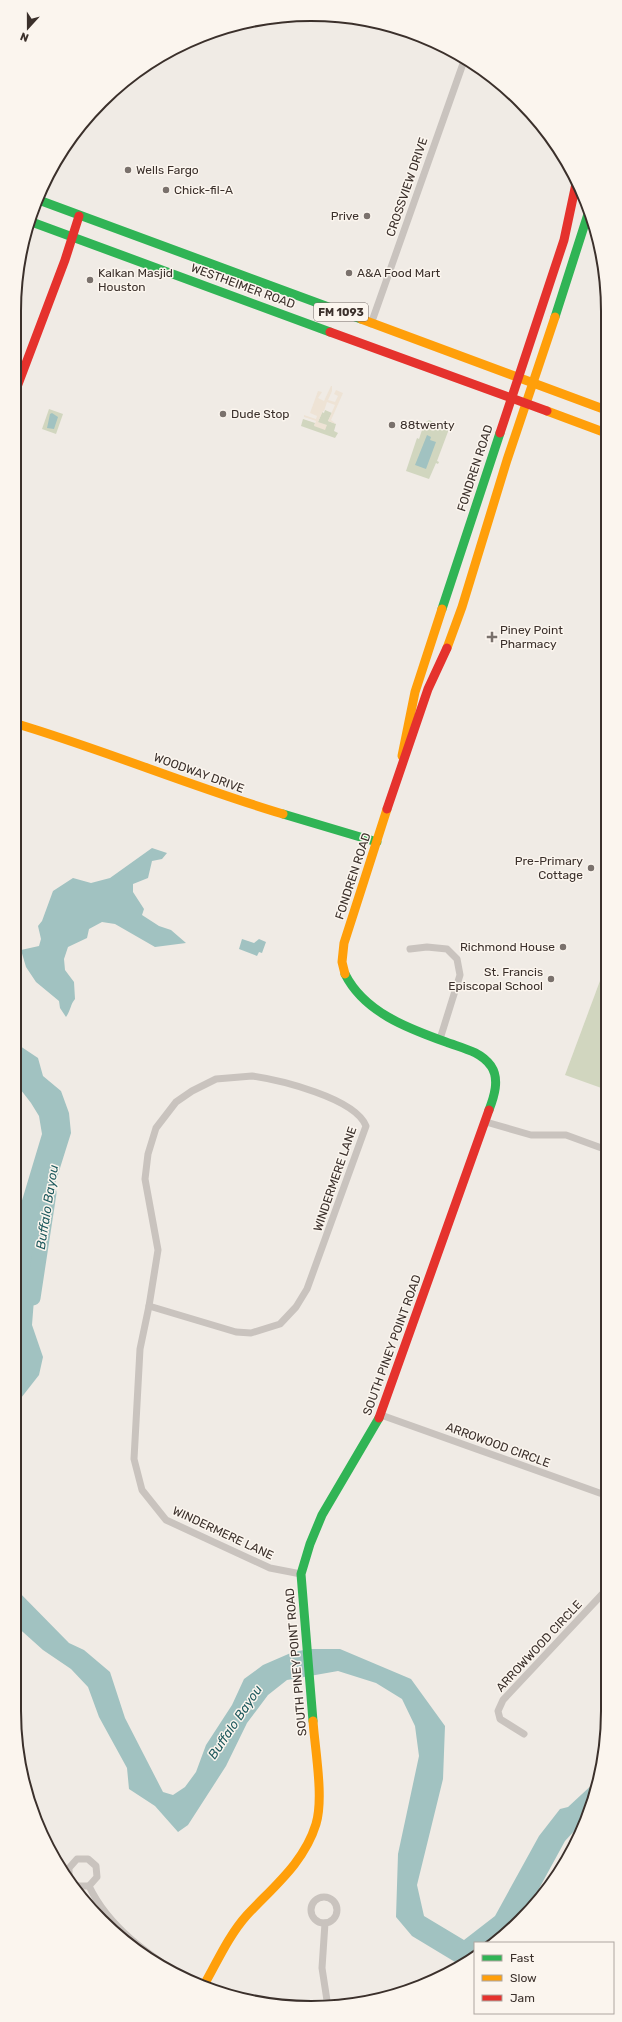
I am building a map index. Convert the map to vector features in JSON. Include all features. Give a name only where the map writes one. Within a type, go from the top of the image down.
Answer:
[{"type":"street","name":"CROSSVIEW DRIVE","points":[[371,324],[462,64]]},
{"type":"street","name":"FONDREN ROAD","points":[[401,766],[402,750],[415,692],[564,240],[575,191]]},
{"type":"street","name":"WESTHEIMER ROAD","points":[[42,202],[534,385],[601,408]]},
{"type":"street","points":[[21,376],[79,216]]},
{"type":"street","name":"FONDREN ROAD","points":[[356,993],[343,973],[342,960],[344,943],[401,766],[408,752],[428,689],[450,641],[462,607],[507,460],[528,404],[580,246],[587,220]]},
{"type":"street","name":"WESTHEIMER ROAD","points":[[35,223],[601,431]]},
{"type":"street","name":"WOODWAY DRIVE","points":[[21,725],[69,739],[242,802],[377,842]]},
{"type":"street","points":[[410,949],[427,947],[447,949],[457,959],[460,976],[440,1039]]},
{"type":"street","name":"SOUTH PINEY POINT ROAD","points":[[206,1981],[230,1939],[246,1916],[279,1883],[300,1858],[316,1824],[319,1801],[301,1574],[310,1544],[322,1515],[381,1415],[486,1122],[494,1093],[494,1071],[491,1064],[477,1053],[440,1039],[374,1010],[356,993]]},
{"type":"street","name":"WINDERMERE LANE","points":[[149,1306],[236,1332],[251,1333],[280,1324],[296,1307],[307,1289],[366,1132],[366,1126],[362,1117],[333,1099],[285,1081],[252,1076],[216,1079],[192,1091],[176,1102],[156,1128],[148,1154],[145,1179],[158,1250],[140,1349],[134,1459],[142,1490],[166,1520],[270,1568],[301,1574]]},
{"type":"street","points":[[486,1122],[531,1135],[566,1135],[601,1148]]},
{"type":"street","name":"ARROWOOD CIRCLE","points":[[381,1415],[601,1494]]},
{"type":"street","name":"ARROWWOOD CIRCLE","points":[[524,1734],[500,1719],[498,1711],[503,1700],[601,1595]]},
{"type":"street","points":[[69,1870],[72,1863],[77,1859],[88,1859],[96,1866],[98,1872],[94,1882],[90,1886],[80,1886]]},
{"type":"street","points":[[90,1886],[97,1902],[122,1930]]},
{"type":"street","points":[[325,1923],[322,1968],[327,2000]]},
{"type":"green space","points":[[49,409],[63,414],[56,434],[42,429]]},
{"type":"green space","points":[[325,410],[332,413],[328,421],[336,424],[334,431],[338,433],[335,438],[301,426],[303,419],[315,423],[314,426],[318,422],[322,412],[324,413]]},
{"type":"green space","points":[[429,420],[449,429],[437,461],[439,462],[438,464],[436,463],[429,479],[406,471],[417,438],[419,439],[423,427],[425,427],[426,422]]},
{"type":"green space","points":[[601,978],[601,1088],[565,1075]]},
{"type":"shaded area","points":[[331,386],[332,391],[328,400],[335,402],[338,396],[334,394],[336,390],[343,393],[331,420],[336,424],[328,421],[335,405],[327,402],[318,422],[327,425],[325,430],[314,426],[316,421],[304,417],[304,415],[316,419],[317,416],[310,413],[318,391],[322,392],[318,398],[324,401]]},
{"type":"water","points":[[52,413],[58,417],[54,429],[47,428],[50,414]]},
{"type":"water","points":[[427,435],[431,437],[430,440],[436,442],[426,469],[415,465]]},
{"type":"water","points":[[152,848],[167,853],[162,859],[152,861],[148,878],[133,884],[133,892],[144,909],[142,915],[159,926],[171,930],[186,943],[155,947],[115,924],[102,922],[89,929],[87,938],[68,947],[64,959],[65,970],[74,982],[75,999],[66,1017],[60,1008],[59,1001],[36,982],[26,967],[21,950],[39,946],[41,939],[38,926],[42,921],[53,891],[73,878],[91,883],[110,878]]},
{"type":"water","points":[[242,939],[254,943],[259,939],[266,942],[262,953],[259,952],[257,956],[239,949]]},
{"type":"water","points":[[21,1047],[38,1058],[43,1076],[61,1091],[69,1113],[71,1133],[39,1235],[32,1325],[43,1357],[39,1375],[21,1398],[21,1204],[42,1134],[39,1116],[21,1090]]},
{"type":"water","points":[[21,1594],[69,1643],[84,1650],[110,1672],[125,1718],[163,1792],[173,1795],[185,1787],[196,1772],[206,1745],[232,1705],[244,1679],[263,1665],[293,1652],[310,1649],[340,1649],[411,1679],[445,1726],[443,1779],[417,1885],[424,1916],[464,1940],[495,1916],[539,1836],[560,1809],[568,1807],[591,1786],[586,1804],[575,1830],[565,1841],[536,1893],[516,1916],[488,1941],[474,1942],[474,1951],[455,1962],[412,1936],[396,1917],[398,1854],[419,1756],[415,1726],[402,1699],[376,1683],[338,1671],[287,1680],[268,1695],[247,1723],[226,1766],[188,1825],[178,1832],[155,1806],[129,1789],[127,1768],[99,1717],[88,1687],[71,1669],[43,1650],[21,1630]]},
{"type":"waterway","name":"Buffalo Bayou","points":[[33,1298],[49,1193]]},
{"type":"traffic: fast","points":[[42,201],[361,319]]},
{"type":"traffic: fast","points":[[555,317],[586,219]]},
{"type":"traffic: fast","points":[[35,223],[330,332]]},
{"type":"traffic: fast","points":[[442,609],[500,433]]},
{"type":"traffic: fast","points":[[283,814],[377,842]]},
{"type":"traffic: fast","points":[[345,974],[363,999],[388,1017],[416,1031],[476,1053],[487,1061],[494,1071],[496,1082],[489,1110]]},
{"type":"traffic: fast","points":[[313,1721],[301,1574],[310,1544],[322,1515],[379,1418]]},
{"type":"traffic: slow","points":[[447,648],[462,607],[507,460],[555,317]]},
{"type":"traffic: slow","points":[[361,319],[601,408]]},
{"type":"traffic: slow","points":[[547,411],[601,431]]},
{"type":"traffic: slow","points":[[402,756],[415,692],[442,609]]},
{"type":"traffic: slow","points":[[21,725],[283,814]]},
{"type":"traffic: slow","points":[[345,974],[342,962],[344,943],[387,809]]},
{"type":"traffic: slow","points":[[206,1981],[235,1931],[247,1915],[296,1863],[311,1838],[316,1824],[319,1801],[313,1721]]},
{"type":"traffic: jam","points":[[500,433],[564,240],[575,191]]},
{"type":"traffic: jam","points":[[21,376],[65,260],[79,216]]},
{"type":"traffic: jam","points":[[330,332],[547,411]]},
{"type":"traffic: jam","points":[[387,809],[428,689],[447,648]]},
{"type":"traffic: jam","points":[[379,1418],[489,1110]]},
{"type":"place","name":"Wells Fargo","points":[[128,170]]},
{"type":"place","name":"Chick-fil-A","points":[[166,190]]},
{"type":"place","name":"Prive","points":[[367,216]]},
{"type":"place","name":"A&A Food Mart","points":[[349,273]]},
{"type":"place","name":"Kalkan Masjid Houston","points":[[90,280]]},
{"type":"place","name":"Dude Stop","points":[[223,414]]},
{"type":"place","name":"88twenty","points":[[392,425]]},
{"type":"place","name":"Piney Point Pharmacy","points":[[492,637]]},
{"type":"place","name":"Pre-Primary Cottage","points":[[591,868]]},
{"type":"place","name":"Richmond House","points":[[563,947]]},
{"type":"place","name":"St. Francis Episcopal School","points":[[551,979]]}]
